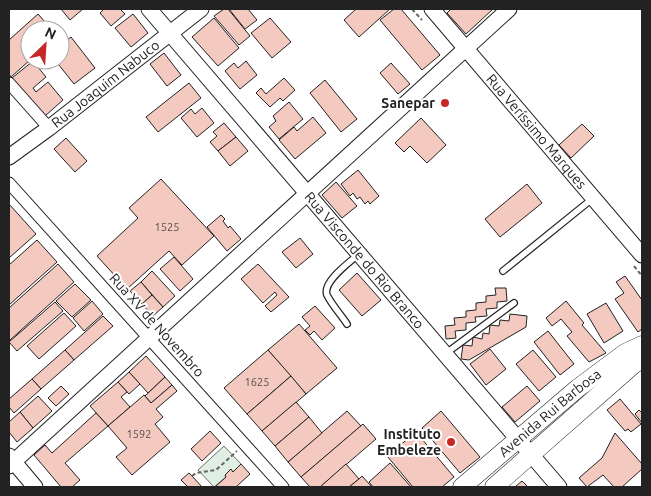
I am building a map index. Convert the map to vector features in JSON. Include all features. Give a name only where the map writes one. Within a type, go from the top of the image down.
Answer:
[{"type":"main road","name":"Rua Visconde do Rio Branco","points":[[149,9],[559,487]]},
{"type":"main road","name":"Rua Joaquim Nabuco","points":[[9,157],[201,9]]},
{"type":"main road","name":"Rua Veríssimo Marques","points":[[432,9],[642,255]]},
{"type":"main road","points":[[35,487],[10,461],[149,339],[509,9]]},
{"type":"main road","name":"Avenida Rui Barbosa","points":[[462,487],[585,383],[626,353],[642,345]]},
{"type":"main road","name":"Avenida Rui Barbosa","points":[[494,487],[634,364],[642,360]]},
{"type":"street","points":[[9,83],[49,128]]},
{"type":"street","name":"Rua XV de Novembro","points":[[9,183],[149,339],[203,392],[245,445],[283,487]]},
{"type":"lane","points":[[503,271],[593,198]]},
{"type":"lane","points":[[347,324],[327,294],[326,286],[359,254]]},
{"type":"lane","points":[[445,355],[514,303]]},
{"type":"path","points":[[192,476],[196,473],[216,470],[245,445]]},
{"type":"green space","points":[[224,446],[241,464],[233,472],[231,470],[225,475],[226,477],[214,487],[198,470]]},
{"type":"building","points":[[61,9],[83,9],[70,20]]},
{"type":"building","points":[[102,9],[120,9],[125,14],[111,26],[100,13]]},
{"type":"building","points":[[224,9],[228,9],[250,36],[239,45],[214,16]]},
{"type":"building","points":[[229,9],[248,9],[257,20],[245,29]]},
{"type":"building","points":[[356,9],[390,9],[359,37],[344,20]]},
{"type":"building","points":[[394,9],[401,9],[440,55],[422,70],[380,20]]},
{"type":"building","points":[[451,9],[493,9],[466,34],[447,13]]},
{"type":"building","points":[[38,14],[43,20],[31,20]]},
{"type":"building","points":[[133,14],[148,33],[131,47],[115,28]]},
{"type":"building","points":[[214,18],[239,48],[218,66],[192,37]]},
{"type":"building","points":[[270,18],[291,42],[272,58],[251,33]]},
{"type":"building","points":[[20,30],[20,69],[11,77],[9,74],[9,40]]},
{"type":"building","points":[[70,38],[95,68],[74,84],[63,70],[70,70]]},
{"type":"building","points":[[164,53],[181,75],[167,86],[150,64]]},
{"type":"building","points":[[246,61],[257,75],[240,89],[225,71],[234,63],[238,68]]},
{"type":"building","points":[[391,63],[410,84],[398,94],[380,73]]},
{"type":"building","points":[[22,70],[40,70],[46,77],[33,88],[36,92],[48,82],[63,100],[45,116],[12,78]]},
{"type":"building","points":[[284,78],[295,90],[283,101],[280,98],[270,107],[256,93],[261,88],[266,94]]},
{"type":"building","points":[[325,80],[357,119],[341,132],[310,93]]},
{"type":"building","points":[[189,83],[201,98],[158,132],[146,117]]},
{"type":"building","points":[[289,102],[303,119],[279,139],[269,127],[276,121],[273,116]]},
{"type":"building","points":[[202,108],[214,123],[197,137],[181,118],[191,109],[195,114]]},
{"type":"building","points":[[313,117],[326,133],[295,159],[279,140],[294,127],[297,131]]},
{"type":"building","points":[[421,118],[446,145],[427,163],[410,146],[404,152],[395,143]]},
{"type":"building","points":[[224,123],[236,137],[218,151],[210,142],[217,136],[213,132]]},
{"type":"building","points":[[582,124],[594,136],[571,158],[559,145]]},
{"type":"building","points":[[236,137],[248,151],[230,166],[218,151]]},
{"type":"building","points":[[66,138],[87,161],[75,172],[54,149]]},
{"type":"building","points":[[358,170],[379,196],[370,204],[368,201],[365,204],[360,197],[357,199],[353,193],[350,196],[341,184]]},
{"type":"building","points":[[161,179],[214,236],[182,265],[169,251],[127,289],[97,256],[138,218],[129,208]]},
{"type":"building","points":[[336,182],[357,206],[342,218],[322,195]]},
{"type":"building","points":[[527,184],[542,203],[500,237],[485,219]]},
{"type":"building","points":[[9,204],[36,234],[9,258]]},
{"type":"building","points":[[221,215],[225,219],[223,221],[228,228],[230,226],[241,239],[227,251],[207,227]]},
{"type":"building","points":[[300,238],[313,254],[296,268],[282,252]]},
{"type":"building","points":[[37,240],[57,262],[9,305],[9,265]]},
{"type":"building","points":[[174,257],[193,279],[180,291],[160,269]]},
{"type":"building","points":[[58,264],[74,282],[9,341],[9,308]]},
{"type":"building","points":[[258,264],[289,297],[271,312],[265,306],[277,295],[275,292],[263,303],[241,279]]},
{"type":"building","points":[[152,271],[175,296],[163,307],[141,282]]},
{"type":"building","points":[[357,273],[381,300],[362,316],[339,290]]},
{"type":"building","points":[[625,276],[642,300],[642,329],[638,332],[615,299],[624,293],[616,282]]},
{"type":"building","points":[[141,282],[152,295],[142,304],[130,291]]},
{"type":"building","points":[[75,284],[91,300],[72,317],[56,301]]},
{"type":"building","points":[[495,288],[506,288],[507,301],[497,302],[497,308],[486,309],[487,316],[475,317],[476,322],[466,323],[466,330],[455,331],[456,338],[446,339],[445,326],[455,325],[454,318],[466,317],[466,311],[476,310],[476,303],[486,302],[486,296],[496,295]]},
{"type":"building","points":[[152,295],[163,307],[153,316],[142,304]]},
{"type":"building","points":[[92,301],[103,314],[84,331],[73,318]]},
{"type":"building","points":[[566,301],[584,323],[582,325],[606,353],[589,362],[567,336],[572,332],[561,319],[552,326],[546,318]]},
{"type":"building","points":[[55,302],[63,311],[17,351],[9,342]]},
{"type":"building","points":[[606,303],[623,331],[604,343],[587,314]]},
{"type":"building","points":[[315,306],[335,328],[322,340],[314,331],[310,335],[305,330],[310,326],[302,317]]},
{"type":"building","points":[[64,313],[76,326],[39,359],[27,346]]},
{"type":"building","points":[[510,314],[527,316],[526,327],[469,360],[461,359],[463,345],[472,346],[473,337],[482,339],[483,333],[489,334],[490,325],[499,326],[500,320],[509,321]]},
{"type":"building","points":[[103,316],[113,326],[74,360],[65,350]]},
{"type":"building","points":[[299,324],[337,368],[306,394],[268,350]]},
{"type":"building","points":[[548,331],[574,364],[560,375],[534,342]]},
{"type":"building","points":[[490,349],[506,369],[486,385],[470,364]]},
{"type":"building","points":[[65,350],[74,360],[41,389],[32,379]]},
{"type":"building","points":[[268,350],[291,376],[247,414],[224,388]]},
{"type":"building","points":[[533,350],[556,377],[539,391],[516,364]]},
{"type":"building","points":[[146,356],[165,377],[148,393],[129,372]]},
{"type":"building","points":[[129,372],[140,384],[129,394],[118,382]]},
{"type":"building","points":[[291,376],[306,394],[262,431],[247,414]]},
{"type":"building","points":[[165,377],[172,385],[151,403],[145,396]]},
{"type":"building","points":[[32,379],[41,389],[14,413],[9,407],[9,399]]},
{"type":"building","points":[[118,382],[127,392],[121,397],[130,407],[108,426],[90,406]]},
{"type":"building","points":[[172,385],[177,391],[156,409],[163,417],[155,424],[170,442],[132,475],[116,457],[127,448],[108,426],[144,395],[151,403]]},
{"type":"building","points":[[61,386],[69,394],[56,406],[48,398]]},
{"type":"building","points":[[527,386],[540,401],[515,422],[502,407]]},
{"type":"building","points":[[38,396],[52,411],[33,428],[20,412]]},
{"type":"building","points":[[620,399],[641,424],[631,432],[628,429],[625,431],[607,410]]},
{"type":"building","points":[[296,402],[309,417],[275,446],[262,431]]},
{"type":"building","points":[[639,410],[642,413],[642,423],[635,414]]},
{"type":"building","points":[[347,411],[361,426],[301,477],[288,462]]},
{"type":"building","name":"Instituto Embeleze","points":[[441,411],[480,457],[460,473],[422,428]]},
{"type":"building","points":[[20,412],[33,428],[17,442],[9,432],[9,422]]},
{"type":"building","points":[[96,413],[108,426],[65,463],[80,480],[72,487],[61,487],[34,455],[45,445],[52,453]]},
{"type":"building","points":[[309,417],[322,433],[288,462],[275,446]]},
{"type":"building","points":[[363,424],[376,439],[320,487],[310,487],[301,477]]},
{"type":"building","points":[[210,431],[221,443],[202,461],[191,449]]},
{"type":"building","points":[[416,432],[454,477],[442,487],[413,487],[387,456]]},
{"type":"building","points":[[615,433],[642,464],[642,469],[622,487],[614,487],[603,475],[587,487],[579,478],[602,458]]},
{"type":"building","points":[[390,463],[411,487],[373,487],[369,482]]},
{"type":"building","points":[[241,464],[250,474],[236,487],[215,487],[226,477],[225,475],[231,469],[233,472]]},
{"type":"building","points":[[346,464],[359,479],[349,487],[320,487]]},
{"type":"building","points":[[189,473],[202,487],[188,487],[181,480]]},
{"type":"building","points":[[362,476],[372,487],[349,487],[359,479]]},
{"type":"building","points":[[522,481],[528,487],[515,487]]},
{"type":"place","name":"Sanepar","points":[[445,103]]},
{"type":"place","name":"Instituto Embeleze","points":[[451,442]]}]
